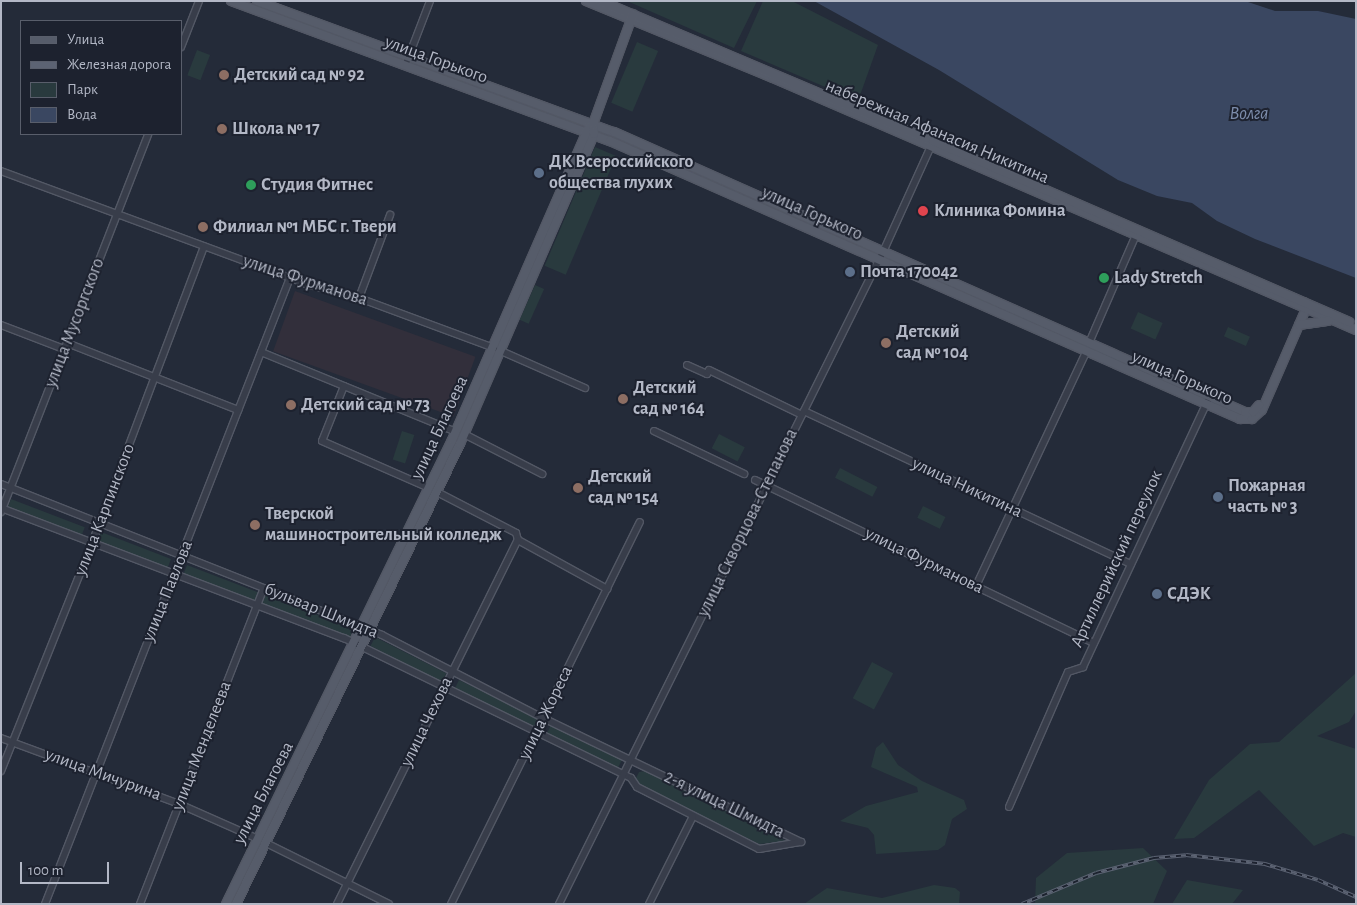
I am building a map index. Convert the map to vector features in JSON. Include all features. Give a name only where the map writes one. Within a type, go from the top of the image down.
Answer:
[{"type":"main road","name":"улица Горького","points":[[231,1],[594,134],[1240,420],[1257,416],[1299,325],[1304,306]]},
{"type":"main road","name":"улица Горького","points":[[257,1],[593,124],[1245,412],[1252,413],[1258,408],[1304,306]]},
{"type":"main road","name":"набережная Афанасия Никитина","points":[[586,1],[632,16]]},
{"type":"main road","name":"набережная Афанасия Никитина","points":[[601,1],[1304,306]]},
{"type":"main road","name":"улица Благоева","points":[[226,904],[498,349],[594,134],[593,124],[632,16]]},
{"type":"main road","name":"улица Благоева","points":[[236,904],[363,648],[464,434],[585,131],[593,124]]},
{"type":"main road","name":"набережная Афанасия Никитина","points":[[932,143],[1136,235],[1304,306]]},
{"type":"main road","points":[[1304,306],[1356,330]]},
{"type":"main road","points":[[1304,306],[1356,325]]},
{"type":"main road","points":[[1299,325],[1336,322]]},
{"type":"main road","points":[[262,831],[266,843]]},
{"type":"main road","points":[[258,839],[261,852]]},
{"type":"street","points":[[182,44],[199,1]]},
{"type":"street","points":[[405,65],[430,1]]},
{"type":"street","name":"улица Мусоргского","points":[[2,510],[148,135]]},
{"type":"street","name":"улица Скворцова-Степанова","points":[[559,904],[883,252],[932,143]]},
{"type":"street","name":"улица Фурманова","points":[[1,171],[290,278],[359,298],[498,349],[585,388]]},
{"type":"street","points":[[359,298],[390,215]]},
{"type":"street","points":[[1088,343],[1136,235]]},
{"type":"street","name":"улица Карпинского","points":[[1,772],[100,523],[204,246]]},
{"type":"street","name":"улица Павлова","points":[[45,904],[183,556],[290,278]]},
{"type":"street","points":[[1,324],[155,378],[238,410]]},
{"type":"street","points":[[261,352],[456,432]]},
{"type":"street","points":[[976,586],[1086,352]]},
{"type":"street","name":"улица Никитина","points":[[687,365],[707,374],[709,370],[1131,564]]},
{"type":"street","points":[[344,386],[322,441],[430,488]]},
{"type":"street","name":"Артиллерийский переулок","points":[[1009,807],[1068,672],[1083,667],[1210,397]]},
{"type":"street","points":[[654,431],[744,474]]},
{"type":"street","points":[[464,434],[542,474]]},
{"type":"street","name":"улица Фурманова","points":[[755,480],[1094,643]]},
{"type":"street","name":"бульвар Шмидта","points":[[1,484],[371,630],[630,760]]},
{"type":"street","points":[[437,492],[516,533],[518,540],[607,589]]},
{"type":"street","name":"бульвар Шмидта","points":[[2,510],[176,573],[354,643],[624,774]]},
{"type":"street","name":"улица Жореса","points":[[451,904],[640,522]]},
{"type":"street","name":"улица Чехова","points":[[337,904],[518,540]]},
{"type":"street","name":"улица Менделеева","points":[[140,904],[264,588]]},
{"type":"street","name":"улица Мичурина","points":[[1,738],[179,804],[258,839]]},
{"type":"street","name":"2-я улица Шмидта","points":[[624,774],[631,778],[637,788],[759,849],[800,842],[630,760]]},
{"type":"street","points":[[650,904],[693,816]]},
{"type":"street","points":[[266,843],[389,904]]},
{"type":"shaded area","points":[[295,291],[475,357],[454,417],[273,351]]},
{"type":"green space","points":[[627,1],[757,1],[734,48]]},
{"type":"green space","points":[[763,1],[792,1],[878,45],[858,101],[741,51]]},
{"type":"green space","points":[[637,42],[658,51],[632,112],[611,103]]},
{"type":"green space","points":[[197,50],[210,55],[200,80],[187,75]]},
{"type":"green space","points":[[595,147],[616,156],[566,275],[545,266]]},
{"type":"green space","points":[[535,285],[544,289],[529,324],[520,320]]},
{"type":"green space","points":[[1138,312],[1163,323],[1155,339],[1131,328]]},
{"type":"green space","points":[[1228,327],[1250,337],[1246,346],[1224,336]]},
{"type":"green space","points":[[402,431],[414,435],[405,464],[393,460]]},
{"type":"green space","points":[[719,434],[745,447],[738,461],[712,448]]},
{"type":"green space","points":[[840,468],[877,487],[872,497],[835,478]]},
{"type":"green space","points":[[11,499],[85,527],[82,535],[8,506]]},
{"type":"green space","points":[[923,506],[945,517],[940,529],[917,518]]},
{"type":"green space","points":[[101,532],[171,559],[167,568],[97,541]]},
{"type":"green space","points":[[187,565],[353,629],[350,637],[184,573]]},
{"type":"green space","points":[[375,637],[446,673],[442,682],[370,646]]},
{"type":"green space","points":[[872,662],[893,673],[874,709],[853,698]]},
{"type":"green space","points":[[1356,673],[1356,711],[1349,722],[1317,736],[1356,749],[1356,837],[1343,833],[1314,846],[1259,790],[1194,838],[1174,839],[1209,780],[1250,744],[1279,742]]},
{"type":"green space","points":[[459,680],[540,719],[536,728],[455,688]]},
{"type":"green space","points":[[551,725],[622,760],[618,768],[547,733]]},
{"type":"green space","points":[[883,742],[898,765],[922,781],[964,800],[967,809],[952,819],[945,845],[938,850],[876,854],[874,835],[868,828],[840,821],[866,806],[918,792],[917,787],[871,767],[876,748]]},
{"type":"green space","points":[[645,771],[786,841],[759,844],[640,785],[636,778],[639,772]]},
{"type":"green space","points":[[1143,848],[1167,871],[1153,904],[1035,904],[1036,878],[1067,853]]},
{"type":"green space","points":[[1187,880],[1243,890],[1232,904],[1172,904]]},
{"type":"green space","points":[[934,885],[955,888],[960,892],[959,904],[804,904],[827,888],[882,898]]},
{"type":"water","name":"Волга","points":[[814,1],[1245,1],[1275,11],[1318,11],[1356,19],[1356,278],[1255,239],[1217,221],[1192,203],[1157,196],[1118,180],[939,70]]},
{"type":"railway","points":[[1022,904],[1096,873],[1154,858],[1186,855],[1265,864],[1318,880],[1356,897]]},
{"type":"place","name":"Детский сад № 92","points":[[224,75]]},
{"type":"place","name":"Школа № 17","points":[[222,129]]},
{"type":"place","name":"ДК Всероссийского общества глухих","points":[[539,173]]},
{"type":"place","name":"Студия Фитнес","points":[[251,185]]},
{"type":"place","name":"Клиника Фомина","points":[[923,211]]},
{"type":"place","name":"Филиал №1 МБС г. Твери","points":[[203,227]]},
{"type":"place","name":"Почта 170042","points":[[850,272]]},
{"type":"place","name":"Lady Stretch","points":[[1104,278]]},
{"type":"place","name":"Детский сад № 104","points":[[886,343]]},
{"type":"place","name":"Детский сад № 164","points":[[623,399]]},
{"type":"place","name":"Детский сад № 73","points":[[291,405]]},
{"type":"place","name":"Детский сад № 154","points":[[578,488]]},
{"type":"place","name":"Пожарная часть № 3","points":[[1218,497]]},
{"type":"place","name":"Тверской машиностроительный колледж","points":[[255,525]]},
{"type":"place","name":"СДЭК","points":[[1157,594]]}]
